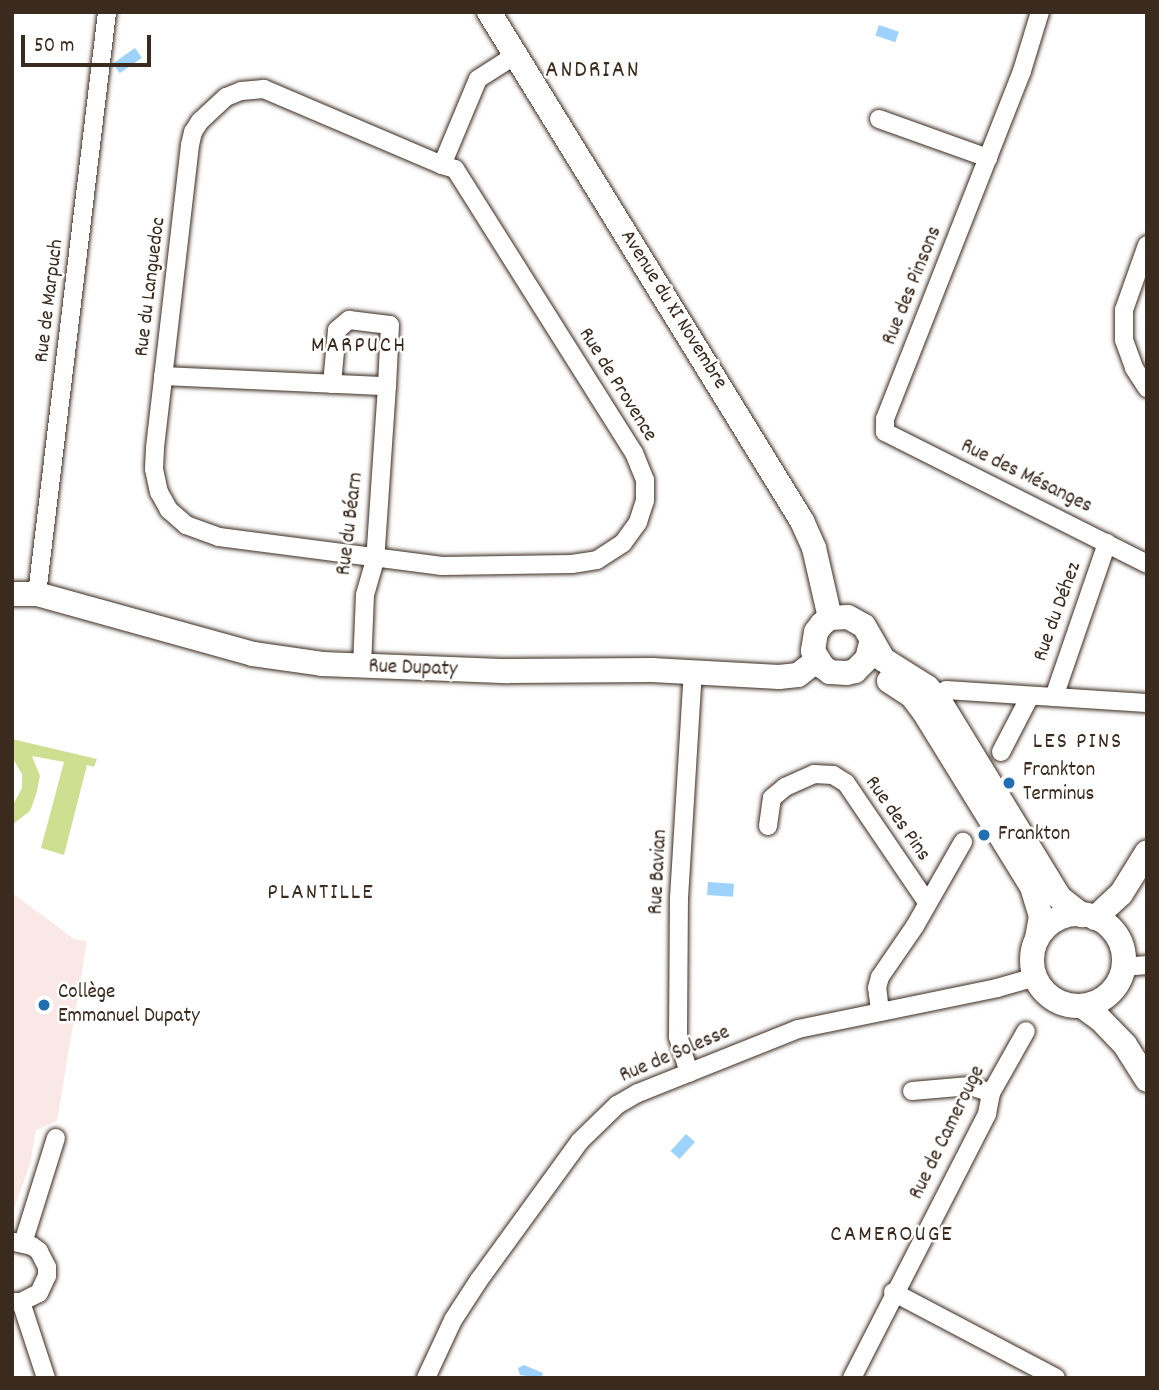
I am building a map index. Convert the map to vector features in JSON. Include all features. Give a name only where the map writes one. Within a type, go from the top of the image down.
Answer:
[{"type":"main road","name":"Avenue du XI Novembre","points":[[489,12],[802,521],[814,548],[830,618]]},
{"type":"main road","name":"Rue Dupaty","points":[[24,594],[253,654],[362,667],[693,671],[790,677],[809,668],[817,660]]},
{"type":"main road","points":[[1125,1045],[1128,973],[1118,937],[1059,898],[939,700],[927,687],[884,660],[871,643],[864,626],[857,620],[848,617],[830,618],[816,632],[813,651],[817,660],[830,672],[884,678],[912,696],[1037,897],[1041,916],[1032,965],[1042,990],[1054,1000],[1082,1006],[1101,1019],[1125,1045],[1147,1080]]},
{"type":"main road","points":[[847,673],[855,671],[867,659],[871,643]]},
{"type":"main road","points":[[1118,937],[1135,876],[1147,852]]},
{"type":"main road","points":[[1037,939],[1056,918],[1089,916],[1111,905],[1135,876]]},
{"type":"main road","points":[[1082,1006],[1097,1003],[1128,973]]},
{"type":"street","name":"Rue de Marpuch","points":[[24,594],[107,12]]},
{"type":"street","name":"Rue des Pinsons","points":[[885,432],[885,419],[1023,71],[1040,12]]},
{"type":"street","points":[[442,165],[478,79],[514,56]]},
{"type":"street","name":"Rue du Languedoc","points":[[374,560],[219,537],[186,525],[169,510],[159,492],[154,469],[190,145],[193,132],[210,108],[241,91],[264,89],[442,165]]},
{"type":"street","points":[[879,119],[988,158]]},
{"type":"street","name":"Rue de Provence","points":[[374,560],[443,566],[572,564],[597,560],[624,542],[638,522],[645,501],[645,480],[634,453],[456,169],[442,165]]},
{"type":"street","points":[[1147,244],[1124,310],[1124,340],[1134,368],[1147,388]]},
{"type":"street","name":"Rue du Béarn","points":[[332,384],[337,330],[349,320],[390,325],[374,560],[365,595],[362,667]]},
{"type":"street","points":[[163,376],[387,386]]},
{"type":"street","name":"Rue des Mésanges","points":[[885,432],[1147,564]]},
{"type":"street","name":"Rue du Déhez","points":[[1054,696],[1107,543]]},
{"type":"street","name":"Rue Bavian","points":[[689,1073],[678,1037],[679,898],[693,671]]},
{"type":"street","name":"Rue du Déhez","points":[[946,690],[1147,703]]},
{"type":"street","points":[[1001,752],[1030,696]]},
{"type":"street","name":"Rue des Pins","points":[[768,826],[772,798],[785,787],[814,774],[832,775],[846,783],[926,902]]},
{"type":"street","points":[[880,1011],[877,988],[880,977],[963,842]]},
{"type":"street","name":"Rue de Solesse","points":[[426,1378],[433,1356],[479,1280],[580,1141],[617,1105],[638,1093],[798,1029],[997,988],[1035,977]]},
{"type":"street","name":"Rue de Camerouge","points":[[852,1378],[893,1292],[987,1114],[991,1093],[1026,1031]]},
{"type":"street","points":[[912,1091],[970,1086],[991,1093]]},
{"type":"street","points":[[46,1378],[17,1302],[39,1293],[47,1276],[47,1267],[39,1251],[18,1243],[56,1138]]},
{"type":"street","points":[[893,1292],[1056,1378]]},
{"type":"shaded area","name":"Collège Emmanuel Dupaty","points":[[12,893],[74,939],[87,941],[57,1121],[36,1130],[30,1164],[12,1214]]},
{"type":"green space","points":[[12,739],[97,759],[94,767],[87,765],[64,855],[41,848],[64,762],[32,756],[40,776],[36,795],[30,811],[12,825],[12,807],[22,788],[22,774],[12,757]]},
{"type":"water","points":[[879,25],[899,32],[895,42],[875,35]]},
{"type":"water","points":[[135,48],[142,58],[120,73],[113,63]]},
{"type":"water","points":[[708,882],[734,884],[733,897],[707,895]]},
{"type":"water","points":[[686,1134],[695,1142],[680,1159],[671,1151]]},
{"type":"water","points":[[524,1365],[543,1373],[541,1378],[520,1375],[518,1368]]},
{"type":"place","name":"Frankton Terminus","points":[[1009,783]]},
{"type":"place","name":"Frankton","points":[[984,835]]},
{"type":"place","name":"Collège Emmanuel Dupaty","points":[[44,1005]]},
{"type":"district","name":"ANDRIAN","points":[[593,72]]},
{"type":"district","name":"MARPUCH","points":[[359,347]]},
{"type":"district","name":"LES PINS","points":[[1078,743]]},
{"type":"district","name":"PLANTILLE","points":[[321,894]]},
{"type":"district","name":"CAMEROUGE","points":[[892,1236]]}]
